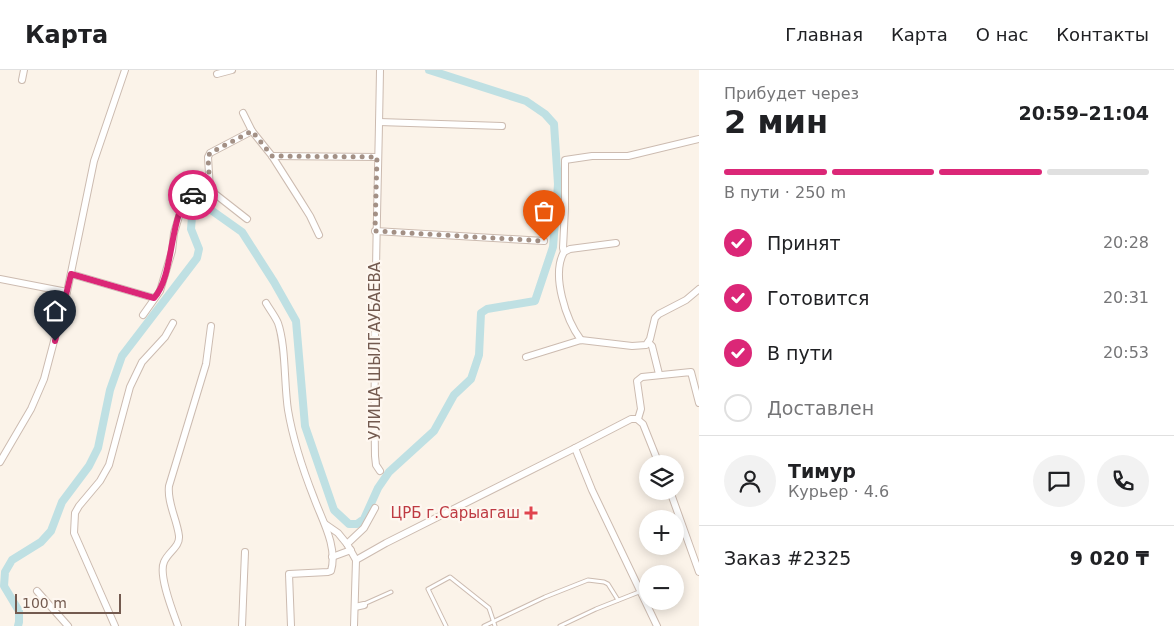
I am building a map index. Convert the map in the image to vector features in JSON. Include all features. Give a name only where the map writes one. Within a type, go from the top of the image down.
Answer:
[{"type":"street","points":[[22,80],[24,70]]},
{"type":"street","points":[[0,462],[31,409],[44,379],[67,292],[94,161],[125,70]]},
{"type":"street","points":[[217,74],[232,70]]},
{"type":"street","name":"УЛИЦА ШЫЛГАУБАЕВА","points":[[380,70],[375,231],[374,397],[375,456],[376,465],[380,471]]},
{"type":"street","points":[[243,113],[252,131],[272,156],[310,216],[319,235]]},
{"type":"street","points":[[379,122],[502,126]]},
{"type":"street","points":[[210,190],[208,157],[210,153],[252,131]]},
{"type":"street","points":[[581,340],[571,325],[560,288],[559,267],[564,252],[565,160],[592,156],[628,156],[699,139]]},
{"type":"street","points":[[272,156],[377,157]]},
{"type":"street","points":[[143,315],[160,291],[183,203],[190,196],[210,190],[247,219]]},
{"type":"street","points":[[375,231],[544,241]]},
{"type":"street","points":[[564,252],[570,249],[616,243]]},
{"type":"street","points":[[71,274],[154,298]]},
{"type":"street","points":[[0,279],[67,292]]},
{"type":"street","points":[[648,343],[653,323],[659,314],[686,300],[699,289]]},
{"type":"street","points":[[266,303],[278,322],[288,410],[297,447],[329,539],[332,557],[331,571],[289,574],[291,626]]},
{"type":"street","points":[[115,626],[74,533],[75,513],[100,481],[109,465],[130,387],[142,362],[165,337],[173,323]]},
{"type":"street","points":[[178,626],[162,572],[164,561],[176,546],[179,538],[168,492],[206,364],[211,326]]},
{"type":"street","points":[[526,357],[581,340],[632,346],[646,345],[648,343]]},
{"type":"street","points":[[648,343],[652,346],[659,374]]},
{"type":"street","points":[[638,420],[642,409],[637,381],[642,377],[691,372],[699,403]]},
{"type":"street","points":[[356,560],[631,419],[638,420],[643,424],[655,455]]},
{"type":"street","points":[[575,448],[592,490],[639,587]]},
{"type":"street","points":[[673,500],[699,572]]},
{"type":"street","points":[[347,544],[364,528],[375,508]]},
{"type":"street","points":[[324,523],[338,533],[356,560],[354,626]]},
{"type":"street","points":[[332,557],[351,550]]},
{"type":"street","points":[[242,626],[245,552]]},
{"type":"street","points":[[37,592],[68,626]]},
{"type":"street","points":[[354,607],[364,605]]},
{"type":"street","points":[[650,610],[657,626]]},
{"type":"lane","points":[[446,626],[428,588],[450,577],[488,608],[494,624]]},
{"type":"lane","points":[[484,626],[494,624],[546,597],[588,580],[608,584],[618,600]]},
{"type":"lane","points":[[364,605],[391,592]]},
{"type":"lane","points":[[560,626],[639,592]]},
{"type":"waterway","points":[[18,626],[19,611],[4,586],[5,572],[12,560],[41,542],[51,531],[62,502],[89,466],[98,448],[110,390],[122,356],[197,258],[199,249],[191,229],[192,217],[201,210],[211,210],[242,232],[296,321],[305,426],[334,510],[349,524],[357,524],[364,519],[378,488],[389,472],[434,431],[454,395],[471,379],[479,355],[481,313],[487,309],[535,301],[553,247],[558,184],[554,124],[545,114],[526,101],[429,70]]},
{"type":"way so far","points":[[193,195],[210,190],[208,157],[210,153],[252,131],[272,156],[377,157],[375,231],[544,241]]},
{"type":"place","name":"ЦРБ г.Сарыагаш","points":[[531,513]]},
{"type":"route","points":[[55,341],[71,274],[154,298],[160,291],[167,269],[174,233],[183,203],[193,195]]}]
